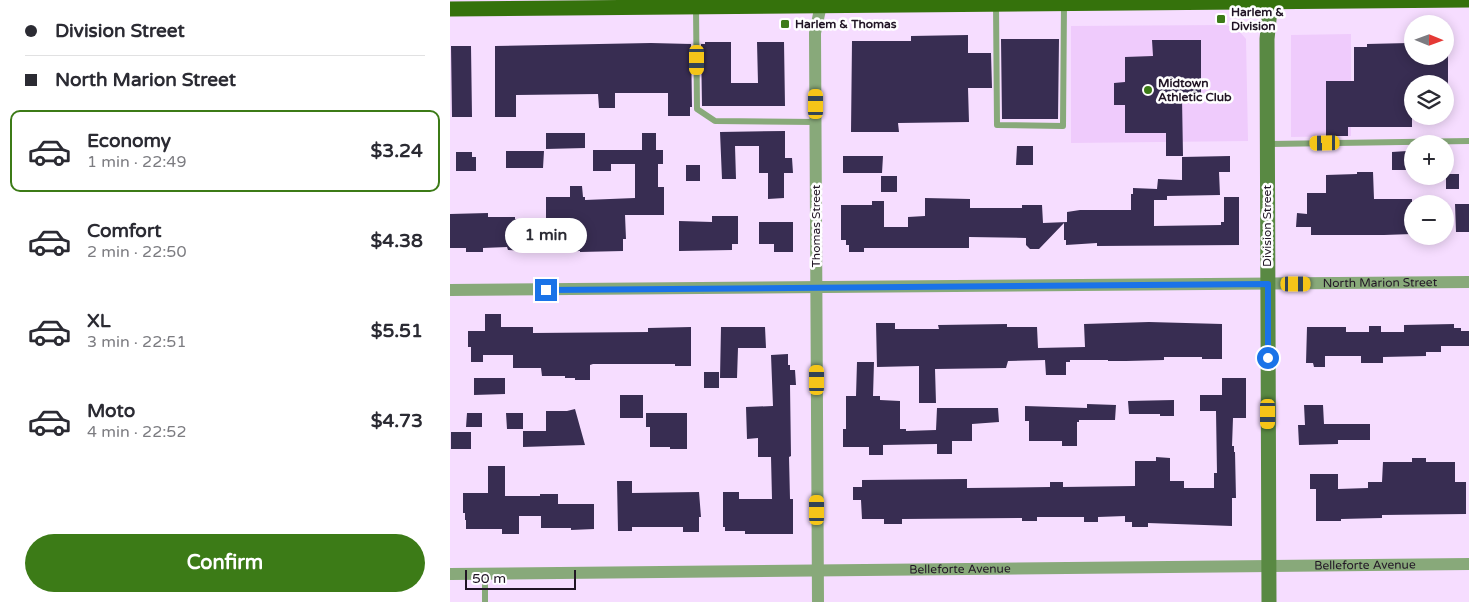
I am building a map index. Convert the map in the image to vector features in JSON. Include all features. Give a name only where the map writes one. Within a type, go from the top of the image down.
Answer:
[{"type":"main road","points":[[450,9],[696,7],[822,3],[1064,4],[1469,0]]},
{"type":"street","name":"Division Street","points":[[1269,602],[1267,39],[1271,1]]},
{"type":"street","name":"Thomas Street","points":[[818,602],[815,33],[822,3]]},
{"type":"street","name":"North Marion Street","points":[[450,290],[1469,282]]},
{"type":"street","name":"Belleforte Avenue","points":[[450,574],[1469,564]]},
{"type":"lane","points":[[996,4],[997,125],[1063,126],[1064,4]]},
{"type":"lane","points":[[696,7],[697,108],[715,121],[816,122]]},
{"type":"lane","points":[[1267,144],[1469,141]]},
{"type":"lane","points":[[485,573],[485,602]]},
{"type":"shaded area","points":[[1225,25],[1240,32],[1246,39],[1248,141],[1071,143],[1071,26]]},
{"type":"shaded area","points":[[1351,34],[1351,136],[1291,137],[1291,35]]},
{"type":"building","points":[[968,35],[968,53],[991,53],[992,88],[968,88],[969,122],[898,123],[899,132],[851,132],[852,41],[911,41],[911,36]]},
{"type":"building","points":[[1001,39],[1059,39],[1058,119],[1002,119]]},
{"type":"building","name":"Midtown Athletic Club","points":[[1152,40],[1201,40],[1201,98],[1182,98],[1183,156],[1166,156],[1166,133],[1125,133],[1125,105],[1114,105],[1114,83],[1125,82],[1125,57],[1153,56]]},
{"type":"building","points":[[705,42],[731,42],[731,83],[758,83],[757,42],[784,42],[785,106],[702,106],[701,44],[705,44]]},
{"type":"building","points":[[1404,43],[1404,65],[1448,65],[1448,75],[1404,75],[1404,125],[1412,125],[1412,127],[1348,127],[1348,136],[1326,136],[1326,81],[1354,81],[1354,47],[1367,47],[1367,44]]},
{"type":"building","points":[[691,44],[692,107],[690,107],[690,116],[668,116],[668,93],[615,93],[615,108],[599,108],[598,94],[516,95],[516,117],[495,117],[495,46]]},
{"type":"building","points":[[451,46],[471,46],[472,117],[452,117]]},
{"type":"building","points":[[785,131],[785,158],[792,158],[793,173],[784,173],[784,198],[768,199],[768,173],[759,173],[759,146],[735,146],[736,179],[722,179],[720,132]]},
{"type":"building","points":[[546,133],[585,133],[585,148],[546,149]]},
{"type":"building","points":[[642,133],[656,133],[656,150],[663,150],[663,164],[658,164],[658,187],[664,187],[664,215],[625,215],[626,239],[623,239],[623,251],[526,253],[526,251],[508,250],[507,247],[483,248],[483,252],[466,252],[466,248],[450,248],[450,214],[488,213],[488,217],[546,219],[546,197],[570,197],[570,186],[582,186],[585,200],[635,198],[635,164],[611,164],[611,171],[593,171],[593,150],[642,150]]},
{"type":"building","points":[[1017,146],[1033,146],[1033,165],[1016,165]]},
{"type":"building","points":[[506,151],[544,151],[543,168],[506,168]]},
{"type":"building","points":[[1404,151],[1404,170],[1392,170],[1392,152]]},
{"type":"building","points":[[456,152],[472,152],[472,157],[476,157],[476,171],[456,171]]},
{"type":"building","points":[[843,156],[883,156],[882,173],[843,173]]},
{"type":"building","points":[[1230,156],[1230,172],[1219,172],[1220,195],[1167,196],[1167,200],[1154,200],[1154,226],[1221,225],[1221,222],[1224,222],[1224,197],[1239,197],[1239,245],[1097,246],[1097,243],[1066,245],[1066,240],[1064,240],[1064,223],[1039,249],[1030,249],[1026,245],[1026,238],[969,237],[969,248],[864,248],[864,252],[849,252],[849,245],[846,245],[846,240],[841,240],[841,205],[872,205],[872,201],[884,201],[884,227],[908,227],[908,217],[925,216],[925,198],[970,199],[970,208],[1022,208],[1022,205],[1042,205],[1043,223],[1067,222],[1067,212],[1080,210],[1131,210],[1133,188],[1157,189],[1158,179],[1182,180],[1182,157]]},
{"type":"building","points":[[686,165],[700,165],[700,181],[686,181]]},
{"type":"building","points":[[1357,172],[1373,172],[1374,199],[1404,199],[1404,234],[1311,235],[1311,227],[1296,227],[1297,213],[1307,214],[1307,193],[1326,193],[1326,175],[1357,174]]},
{"type":"building","points":[[1454,174],[1459,174],[1459,189],[1446,189],[1446,185],[1454,185]]},
{"type":"building","points":[[881,176],[897,176],[897,192],[881,192]]},
{"type":"building","points":[[1455,204],[1469,204],[1469,232],[1456,232]]},
{"type":"building","points":[[712,216],[738,216],[738,244],[732,244],[732,250],[679,251],[679,221],[712,222]]},
{"type":"building","points":[[759,222],[793,222],[793,252],[774,252],[774,244],[759,244]]},
{"type":"building","points":[[485,314],[501,314],[501,327],[533,327],[533,333],[648,332],[648,328],[691,327],[691,366],[675,366],[675,364],[593,364],[590,365],[590,380],[575,380],[575,378],[565,378],[565,376],[542,376],[541,368],[513,368],[513,355],[483,355],[483,362],[471,362],[471,347],[468,347],[468,331],[485,331]]},
{"type":"building","points":[[1149,322],[1222,324],[1222,359],[1164,357],[1164,360],[1070,360],[1070,362],[1066,362],[1066,375],[1046,375],[1045,360],[1008,361],[1006,368],[935,369],[936,403],[919,403],[919,366],[877,367],[876,323],[895,323],[895,329],[939,329],[938,325],[1007,324],[1007,327],[1037,327],[1038,348],[1085,347],[1084,324]]},
{"type":"building","points":[[1454,324],[1454,328],[1461,328],[1461,331],[1469,331],[1469,346],[1441,346],[1441,352],[1426,352],[1426,356],[1383,357],[1383,363],[1361,363],[1361,356],[1325,356],[1325,367],[1314,367],[1313,363],[1306,363],[1307,327],[1346,327],[1346,332],[1369,332],[1369,326],[1381,326],[1381,332],[1404,332],[1404,325]]},
{"type":"building","points":[[721,327],[765,327],[766,348],[738,348],[737,378],[720,378]]},
{"type":"building","points":[[788,354],[790,370],[795,370],[796,385],[790,385],[791,456],[789,457],[790,499],[793,499],[793,534],[745,534],[745,531],[725,531],[725,527],[723,527],[723,492],[739,492],[739,499],[772,499],[771,457],[758,457],[758,438],[747,439],[746,407],[773,406],[771,355]]},
{"type":"building","points":[[857,362],[874,362],[873,396],[880,396],[880,400],[900,401],[900,429],[906,429],[906,431],[936,430],[937,408],[998,408],[999,422],[972,424],[972,441],[952,441],[952,454],[937,454],[937,444],[883,445],[883,455],[869,455],[869,447],[843,447],[843,429],[846,429],[846,396],[856,396]]},
{"type":"building","points":[[704,372],[719,372],[719,388],[704,388]]},
{"type":"building","points":[[474,378],[505,378],[505,394],[474,395]]},
{"type":"building","points":[[1222,378],[1246,378],[1246,418],[1233,418],[1232,446],[1234,446],[1235,452],[1236,498],[1232,498],[1232,526],[1148,523],[1148,527],[1132,527],[1132,522],[1125,522],[1125,516],[1098,517],[1098,522],[1084,522],[1084,517],[1037,517],[1037,521],[1022,521],[1022,518],[902,519],[902,524],[884,524],[884,519],[862,519],[861,500],[853,500],[853,487],[862,487],[862,480],[967,479],[967,488],[1050,487],[1050,482],[1063,482],[1063,487],[1135,486],[1135,461],[1156,461],[1156,457],[1170,458],[1170,481],[1184,481],[1184,488],[1214,488],[1214,473],[1217,473],[1216,411],[1200,411],[1200,395],[1222,395]]},
{"type":"building","points":[[620,395],[643,395],[643,418],[620,418]]},
{"type":"building","points":[[1174,400],[1174,416],[1129,414],[1128,401]]},
{"type":"building","points":[[1087,404],[1116,405],[1115,420],[1079,420],[1077,422],[1077,446],[1062,446],[1062,441],[1029,441],[1029,421],[1025,421],[1025,406],[1087,408]]},
{"type":"building","points":[[1304,405],[1323,405],[1324,424],[1370,424],[1370,440],[1338,440],[1338,444],[1299,445],[1298,425],[1305,425]]},
{"type":"building","points":[[575,409],[585,445],[523,447],[523,431],[546,431],[546,411]]},
{"type":"building","points":[[467,413],[482,413],[482,427],[466,427]]},
{"type":"building","points":[[506,413],[523,413],[523,429],[507,429]]},
{"type":"building","points":[[646,413],[687,413],[687,449],[650,447],[650,427],[646,427]]},
{"type":"building","points":[[451,432],[471,432],[471,449],[451,449]]},
{"type":"building","points":[[1412,458],[1426,458],[1426,462],[1455,462],[1455,482],[1466,482],[1466,514],[1382,515],[1382,518],[1316,521],[1316,489],[1310,489],[1310,474],[1338,474],[1338,489],[1368,488],[1368,482],[1382,482],[1383,462],[1412,462]]},
{"type":"building","points":[[488,466],[505,466],[505,496],[558,494],[558,504],[594,504],[594,529],[541,528],[541,516],[519,516],[519,534],[502,534],[502,529],[466,529],[465,513],[463,513],[463,493],[488,493]]},
{"type":"building","points":[[617,481],[632,481],[632,493],[699,492],[701,517],[699,517],[699,532],[683,532],[683,527],[632,527],[632,531],[618,531]]},
{"type":"place","name":"Harlem & Division","points":[[1221,19]]},
{"type":"place","name":"Harlem & Thomas","points":[[785,24]]},
{"type":"place","name":"Midtown Athletic Club","points":[[1148,90]]},
{"type":"route","points":[[546,290],[1268,284],[1268,358]]}]
